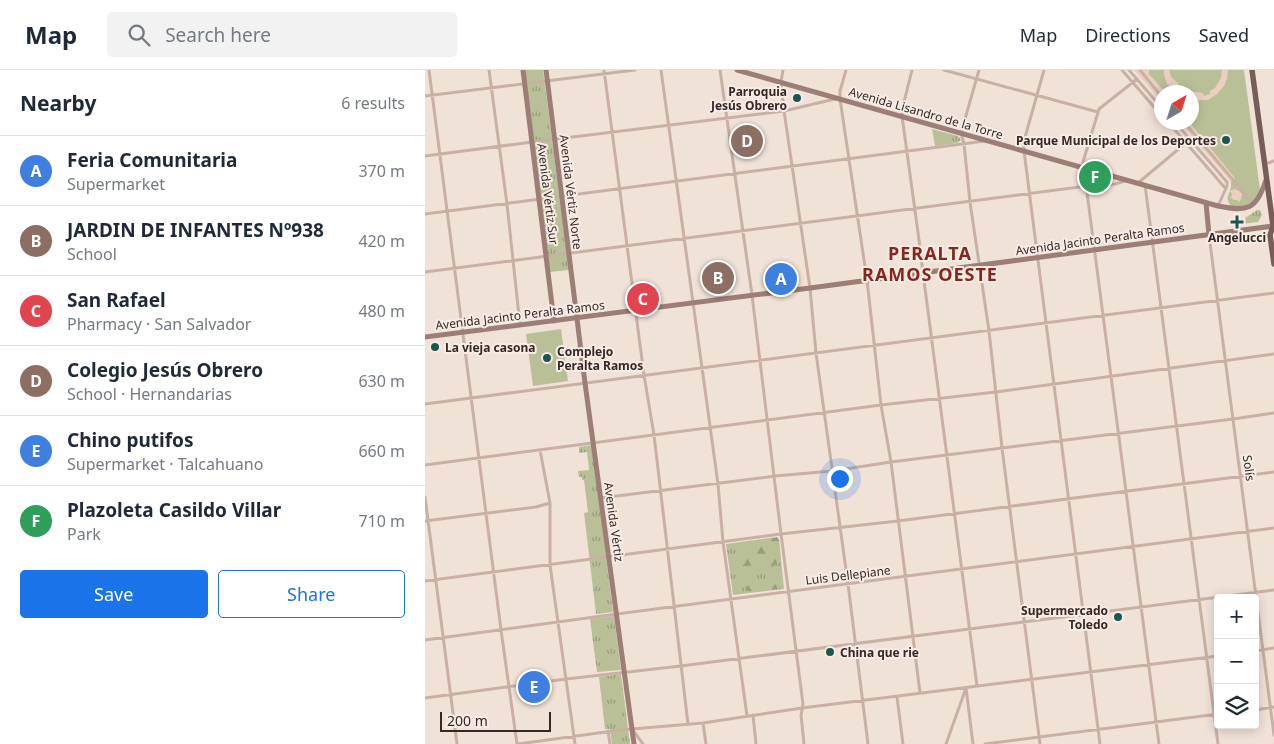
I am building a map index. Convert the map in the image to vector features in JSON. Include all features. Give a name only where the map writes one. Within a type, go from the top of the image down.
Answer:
[{"type":"main road","points":[[1252,70],[1274,226],[1270,235],[1274,264]]},
{"type":"street","points":[[429,70],[517,744],[608,731],[703,723],[802,708],[1214,656]]},
{"type":"street","points":[[489,70],[507,204],[520,325]]},
{"type":"street","name":"Avenida Vértiz Sur","points":[[523,70],[554,320]]},
{"type":"street","name":"Avenida Vértiz Norte","points":[[546,70],[577,317]]},
{"type":"street","points":[[425,96],[547,82],[604,72],[635,70]]},
{"type":"street","points":[[661,70],[718,484],[723,542],[747,716]]},
{"type":"street","points":[[720,70],[752,295],[775,476],[803,704],[801,715],[804,744]]},
{"type":"street","name":"Avenida Lisandro de la Torre","points":[[737,70],[1218,206],[1240,210],[1246,209],[1259,198],[1267,179]]},
{"type":"street","points":[[783,70],[781,82],[784,110],[810,288],[816,353],[868,744]]},
{"type":"street","points":[[846,70],[839,91],[839,99],[850,159],[867,280],[881,405],[891,462],[920,693]]},
{"type":"street","points":[[913,70],[901,116],[977,686]]},
{"type":"street","points":[[944,70],[1098,112]]},
{"type":"street","points":[[979,70],[961,133],[989,330],[1001,448],[1040,744]]},
{"type":"street","points":[[1044,70],[1023,141],[1100,744]]},
{"type":"street","points":[[1122,70],[1154,107]]},
{"type":"street","points":[[1129,70],[1154,99]]},
{"type":"street","points":[[1139,70],[1154,88]]},
{"type":"street","points":[[604,72],[626,246],[654,435],[688,724]]},
{"type":"street","points":[[1137,80],[1099,109],[1083,162],[1159,744]]},
{"type":"street","points":[[425,156],[727,118],[784,110],[839,99]]},
{"type":"street","points":[[1175,130],[1226,189]]},
{"type":"street","points":[[1182,130],[1227,182],[1226,189],[1218,206]]},
{"type":"street","points":[[1191,130],[1250,200]]},
{"type":"street","points":[[1137,183],[1190,140]]},
{"type":"street","points":[[425,214],[988,141]]},
{"type":"street","points":[[1265,164],[1274,161]]},
{"type":"street","points":[[425,272],[1087,186],[1115,184],[1125,181]]},
{"type":"street","points":[[1145,185],[1206,657],[1214,703]]},
{"type":"street","name":"Solís","points":[[1206,203],[1262,650],[1272,708],[1274,736]]},
{"type":"street","name":"Avenida Jacinto Peralta Ramos","points":[[425,337],[1274,226]]},
{"type":"street","points":[[425,404],[1274,293]]},
{"type":"street","name":"Avenida Vértiz","points":[[577,317],[632,729]]},
{"type":"street","points":[[425,465],[881,405],[996,392],[1274,354]]},
{"type":"street","points":[[601,498],[775,476],[832,471],[1233,419],[1274,412]]},
{"type":"street","points":[[540,450],[550,503],[550,564],[575,744]]},
{"type":"street","points":[[425,581],[1274,472]]},
{"type":"street","points":[[425,498],[457,744]]},
{"type":"street","points":[[427,521],[536,507],[550,503]]},
{"type":"street","name":"Luis Dellepiane","points":[[425,640],[1274,528]]},
{"type":"street","points":[[425,698],[1274,590]]},
{"type":"street","points":[[1259,650],[1274,648]]},
{"type":"street","points":[[946,744],[966,688]]},
{"type":"street","points":[[966,688],[973,744]]},
{"type":"street","points":[[897,697],[903,744]]},
{"type":"street","points":[[1259,710],[1272,708]]},
{"type":"street","points":[[985,744],[1214,714]]},
{"type":"street","points":[[753,716],[756,744]]},
{"type":"street","points":[[703,723],[706,744]]},
{"type":"street","points":[[632,729],[634,744]]},
{"type":"street","points":[[632,729],[643,744]]},
{"type":"street","points":[[1217,729],[1218,744]]},
{"type":"street","points":[[608,731],[610,744]]},
{"type":"green space","points":[[525,70],[543,70],[569,270],[550,272]]},
{"type":"green space","name":"Parque Municipal de los Deportes","points":[[1140,70],[1244,70],[1260,190],[1253,202],[1242,207],[1232,207],[1228,199],[1231,187],[1230,178],[1190,130],[1199,130],[1199,85],[1154,85]]},
{"type":"green space","points":[[932,129],[958,136],[961,140],[957,143],[935,146]]},
{"type":"green space","points":[[1089,174],[1112,180],[1110,182],[1093,184],[1089,182]]},
{"type":"green space","points":[[1260,210],[1262,215],[1258,222],[1242,224],[1242,220]]},
{"type":"green space","name":"Complejo Peralta Ramos","points":[[561,329],[568,381],[533,386],[526,334]]},
{"type":"green space","points":[[592,445],[613,612],[596,614],[584,513],[588,512],[584,480],[582,480],[582,477],[579,477],[578,471],[589,470],[587,452],[579,453],[579,447]]},
{"type":"green space","points":[[777,537],[779,539],[784,589],[733,595],[726,544]]},
{"type":"green space","points":[[776,538],[779,540],[780,554],[776,564],[772,567],[768,567],[763,562],[756,568],[753,568],[751,565],[745,566],[735,562],[733,557],[737,554],[741,556],[754,551],[757,540]]},
{"type":"green space","points":[[777,581],[782,583],[781,588],[765,589],[756,592],[747,590],[749,584]]},
{"type":"green space","points":[[614,616],[621,670],[597,672],[590,619]]},
{"type":"green space","points":[[621,674],[630,744],[612,744],[610,729],[605,729],[599,677]]},
{"type":"shaded area","points":[[1134,70],[1149,70],[1149,74],[1159,85],[1154,85],[1154,93]]},
{"type":"shaded area","points":[[1164,70],[1169,70],[1171,77],[1179,84],[1168,85]]},
{"type":"shaded area","points":[[1222,70],[1228,70],[1224,86],[1217,94],[1208,100],[1199,100],[1199,92],[1203,93],[1204,96],[1210,94],[1210,91],[1215,88],[1221,78]]},
{"type":"shaded area","points":[[1186,130],[1196,130],[1235,178],[1231,182]]},
{"type":"shaded area","points":[[1235,189],[1242,194],[1239,202],[1231,198],[1232,194],[1230,191]]},
{"type":"place","name":"Parroquia Jesús Obrero","points":[[797,98]]},
{"type":"place","name":"Parque Municipal de los Deportes","points":[[1226,140]]},
{"type":"place","name":"Colegio Jesús Obrero","points":[[747,141]]},
{"type":"place","name":"Plazoleta Casildo Villar","points":[[1095,177]]},
{"type":"place","name":"Angelucci","points":[[1237,222]]},
{"type":"place","name":"JARDIN DE INFANTES Nº938","points":[[718,278]]},
{"type":"place","name":"Feria Comunitaria","points":[[781,279]]},
{"type":"place","name":"San Rafael","points":[[643,299]]},
{"type":"place","name":"La vieja casona","points":[[435,347]]},
{"type":"place","name":"Complejo Peralta Ramos","points":[[547,358]]},
{"type":"place","name":"Supermercado Toledo","points":[[1118,617]]},
{"type":"place","name":"China que rie","points":[[830,652]]},
{"type":"place","name":"Chino putifos","points":[[534,687]]},
{"type":"district","name":"PERALTA RAMOS OESTE","points":[[930,263]]}]
